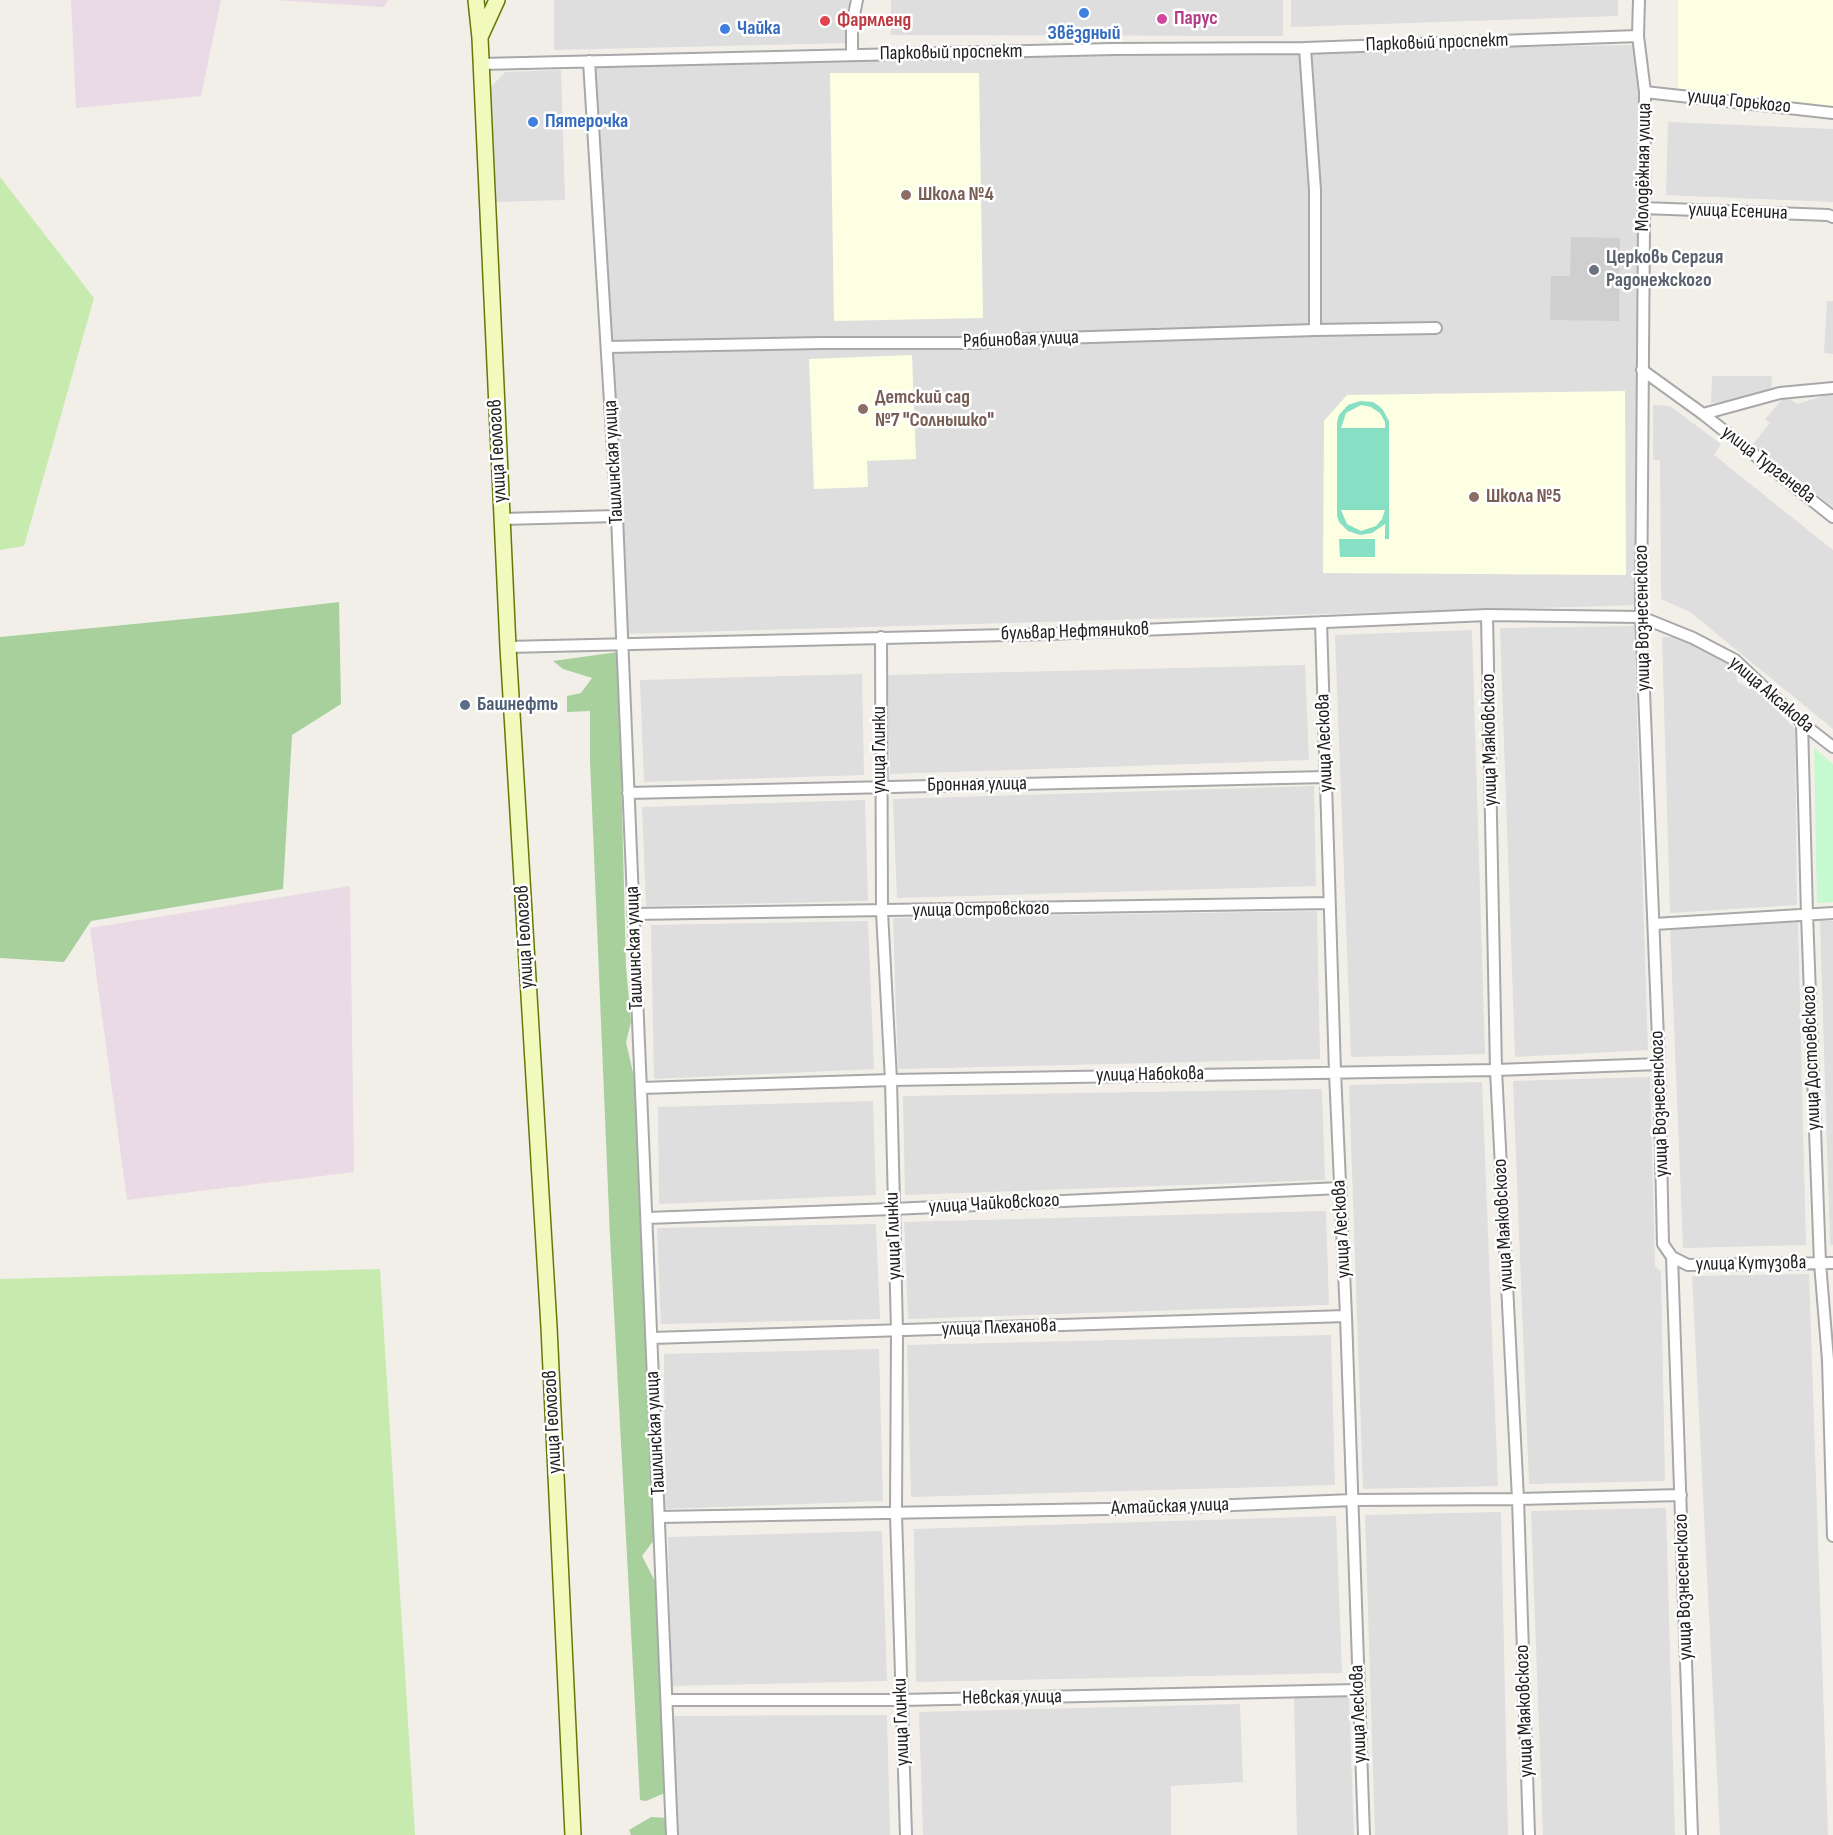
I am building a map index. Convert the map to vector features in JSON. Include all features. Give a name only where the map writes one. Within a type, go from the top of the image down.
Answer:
[{"type":"main road","name":"улица Геологов","points":[[476,0],[480,38],[508,647],[549,1327],[573,1835]]},
{"type":"main road","points":[[480,38],[497,0]]},
{"type":"street","points":[[852,55],[852,25],[856,0]]},
{"type":"street","name":"Молодёжная улица","points":[[1639,0],[1638,36],[1646,92],[1642,370]]},
{"type":"street","name":"Парковый проспект","points":[[481,64],[1113,49],[1305,48],[1638,36]]},
{"type":"street","points":[[1305,48],[1315,190],[1315,330]]},
{"type":"street","name":"Ташлинская улица","points":[[589,61],[617,516],[672,1835]]},
{"type":"street","name":"улица Горького","points":[[1646,92],[1833,113]]},
{"type":"street","name":"улица Есенина","points":[[1643,208],[1833,217]]},
{"type":"street","name":"Рябиновая улица","points":[[607,347],[977,343],[1027,339],[1436,328]]},
{"type":"street","name":"улица Тургенева","points":[[1642,370],[1703,414],[1833,517]]},
{"type":"street","name":"улица Вознесенского","points":[[1642,370],[1641,617],[1659,1064],[1663,1244],[1672,1257],[1692,1835]]},
{"type":"street","points":[[1703,414],[1780,393],[1833,388]]},
{"type":"street","points":[[501,519],[617,516]]},
{"type":"street","name":"бульвар Нефтяников","points":[[508,647],[1048,634],[1487,615],[1641,617]]},
{"type":"street","name":"улица Маяковского","points":[[1487,615],[1496,1070],[1518,1499],[1529,1835]]},
{"type":"street","name":"улица Аксакова","points":[[1641,617],[1693,638],[1735,660],[1802,723],[1833,747]]},
{"type":"street","name":"улица Лескова","points":[[1321,622],[1329,903],[1364,1835]]},
{"type":"street","name":"улица Глинки","points":[[880,637],[882,912],[891,1080],[897,1331],[896,1514],[906,1835]]},
{"type":"street","name":"улица Достоевского","points":[[1802,723],[1807,914],[1821,1263],[1828,1360],[1833,1536]]},
{"type":"street","name":"Бронная улица","points":[[628,793],[1326,777]]},
{"type":"street","name":"улица Островского","points":[[633,914],[882,912],[1329,903]]},
{"type":"street","points":[[1654,924],[1833,913]]},
{"type":"street","name":"улица Набокова","points":[[640,1088],[891,1080],[1496,1070],[1659,1064]]},
{"type":"street","name":"улица Чайковского","points":[[647,1218],[1340,1188]]},
{"type":"street","name":"улица Кутузова","points":[[1672,1257],[1688,1265],[1833,1263]]},
{"type":"street","name":"улица Плеханова","points":[[652,1338],[1346,1316]]},
{"type":"street","name":"Алтайская улица","points":[[660,1517],[1162,1508],[1352,1500],[1681,1495]]},
{"type":"street","name":"Невская улица","points":[[667,1700],[901,1700],[1358,1690]]},
{"type":"shaded area","points":[[71,0],[221,0],[201,96],[76,108]]},
{"type":"shaded area","points":[[273,0],[388,0],[384,7]]},
{"type":"shaded area","points":[[554,0],[849,0],[848,43],[554,50]]},
{"type":"shaded area","points":[[891,0],[1283,0],[1283,36],[891,35]]},
{"type":"shaded area","points":[[1291,0],[1618,0],[1618,16],[1291,27]]},
{"type":"shaded area","points":[[1678,0],[1833,0],[1833,108],[1678,88]]},
{"type":"shaded area","points":[[1639,45],[1641,605],[621,634],[589,61]]},
{"type":"shaded area","points":[[561,70],[565,200],[495,202],[491,87],[505,72]]},
{"type":"shaded area","name":"Школа №4","points":[[830,73],[979,73],[983,318],[834,321]]},
{"type":"shaded area","points":[[1668,122],[1833,129],[1833,202],[1666,195]]},
{"type":"shaded area","points":[[1571,237],[1620,238],[1619,321],[1550,320],[1551,276],[1570,276]]},
{"type":"shaded area","points":[[1827,301],[1833,301],[1833,354],[1824,353]]},
{"type":"shaded area","name":"Детский сад №7 \"Солнышко\"","points":[[912,355],[916,459],[867,461],[868,487],[814,489],[809,359]]},
{"type":"shaded area","points":[[1712,376],[1772,376],[1771,391],[1739,400],[1711,403]]},
{"type":"shaded area","name":"Школа №5","points":[[1625,391],[1626,575],[1323,573],[1324,421],[1347,395]]},
{"type":"shaded area","points":[[1833,393],[1833,507],[1753,444],[1770,423],[1765,419],[1785,396],[1797,404]]},
{"type":"shaded area","points":[[1653,405],[1670,406],[1721,444],[1714,455],[1833,550],[1833,729],[1690,612],[1661,599],[1660,460],[1653,460]]},
{"type":"shaded area","points":[[1634,626],[1648,1050],[1515,1057],[1500,628]]},
{"type":"shaded area","points":[[1472,630],[1485,1054],[1351,1057],[1335,635]]},
{"type":"shaded area","points":[[1662,637],[1676,637],[1728,661],[1736,671],[1737,682],[1758,691],[1795,729],[1797,905],[1670,913]]},
{"type":"shaded area","points":[[1305,665],[1309,760],[890,774],[888,675]]},
{"type":"shaded area","points":[[862,674],[864,775],[644,782],[640,680]]},
{"type":"shaded area","points":[[1314,786],[1316,886],[897,898],[893,799]]},
{"type":"shaded area","points":[[865,800],[868,901],[646,906],[642,807]]},
{"type":"shaded area","points":[[350,886],[354,1172],[127,1200],[90,928]]},
{"type":"shaded area","points":[[1317,911],[1320,1059],[898,1069],[893,918]]},
{"type":"shaded area","points":[[868,921],[874,1069],[654,1079],[651,925]]},
{"type":"shaded area","points":[[1798,921],[1806,1245],[1683,1248],[1670,926]]},
{"type":"shaded area","points":[[1820,921],[1833,921],[1833,1245],[1830,1245]]},
{"type":"shaded area","points":[[1650,1077],[1655,1266],[1661,1272],[1665,1481],[1529,1484],[1513,1081]]},
{"type":"shaded area","points":[[1482,1082],[1498,1486],[1363,1489],[1349,1085]]},
{"type":"shaded area","points":[[1322,1089],[1325,1180],[905,1195],[903,1096]]},
{"type":"shaded area","points":[[873,1101],[876,1195],[659,1204],[658,1107]]},
{"type":"shaded area","points":[[1326,1211],[1329,1305],[908,1319],[904,1222]]},
{"type":"shaded area","points":[[876,1224],[880,1319],[661,1324],[657,1228]]},
{"type":"shaded area","points":[[1809,1274],[1828,1835],[1720,1835],[1692,1276]]},
{"type":"shaded area","points":[[1331,1335],[1335,1485],[911,1497],[907,1345]]},
{"type":"shaded area","points":[[879,1349],[883,1501],[665,1509],[664,1354]]},
{"type":"shaded area","points":[[1666,1508],[1675,1835],[1543,1835],[1531,1511]]},
{"type":"shaded area","points":[[1501,1512],[1508,1835],[1375,1835],[1365,1515]]},
{"type":"shaded area","points":[[1336,1516],[1342,1673],[916,1682],[914,1529]]},
{"type":"shaded area","points":[[882,1531],[887,1681],[672,1686],[668,1537]]},
{"type":"shaded area","points":[[1349,1697],[1354,1835],[1297,1835],[1294,1698]]},
{"type":"shaded area","points":[[1240,1704],[1243,1782],[1171,1786],[1171,1835],[923,1835],[919,1712]]},
{"type":"shaded area","points":[[887,1715],[890,1835],[676,1835],[673,1716]]},
{"type":"green space","points":[[0,177],[94,298],[24,546],[0,550]]},
{"type":"green space","points":[[1360,401],[1373,402],[1383,410],[1389,421],[1389,539],[1385,539],[1385,524],[1372,533],[1360,535],[1348,531],[1339,522],[1337,516],[1337,422],[1339,415],[1348,405]],"holes":[[[1361,405],[1371,407],[1380,413],[1385,422],[1385,428],[1341,428],[1346,413]],[[1341,510],[1385,510],[1376,526],[1361,531],[1347,524]]]},
{"type":"green space","points":[[1339,539],[1375,539],[1375,557],[1340,557]]},
{"type":"green space","points":[[339,602],[341,704],[292,735],[283,889],[91,921],[64,962],[0,958],[0,637]]},
{"type":"green space","points":[[618,652],[626,967],[631,1022],[626,1042],[634,1077],[647,1333],[654,1540],[642,1556],[658,1587],[667,1792],[646,1801],[640,1800],[610,1237],[590,760],[590,711],[567,712],[567,696],[581,693],[592,678],[563,669],[553,661]]},
{"type":"green space","points":[[1814,748],[1833,764],[1833,902],[1817,903]]},
{"type":"green space","points":[[380,1269],[415,1835],[0,1835],[0,1279]]},
{"type":"green space","points":[[651,1817],[668,1818],[669,1835],[631,1835],[629,1830]]},
{"type":"place","name":"Звёздный","points":[[1084,13]]},
{"type":"place","name":"Парус","points":[[1162,19]]},
{"type":"place","name":"Фармленд","points":[[825,21]]},
{"type":"place","name":"Чайка","points":[[725,29]]},
{"type":"place","name":"Пятерочка","points":[[533,122]]},
{"type":"place","name":"Школа №4","points":[[906,195]]},
{"type":"place","name":"Церковь Сергия Радонежского","points":[[1594,270]]},
{"type":"place","name":"Детский сад №7 \"Солнышко\"","points":[[863,409]]},
{"type":"place","name":"Школа №5","points":[[1474,497]]},
{"type":"place","name":"Башнефть","points":[[465,705]]}]
